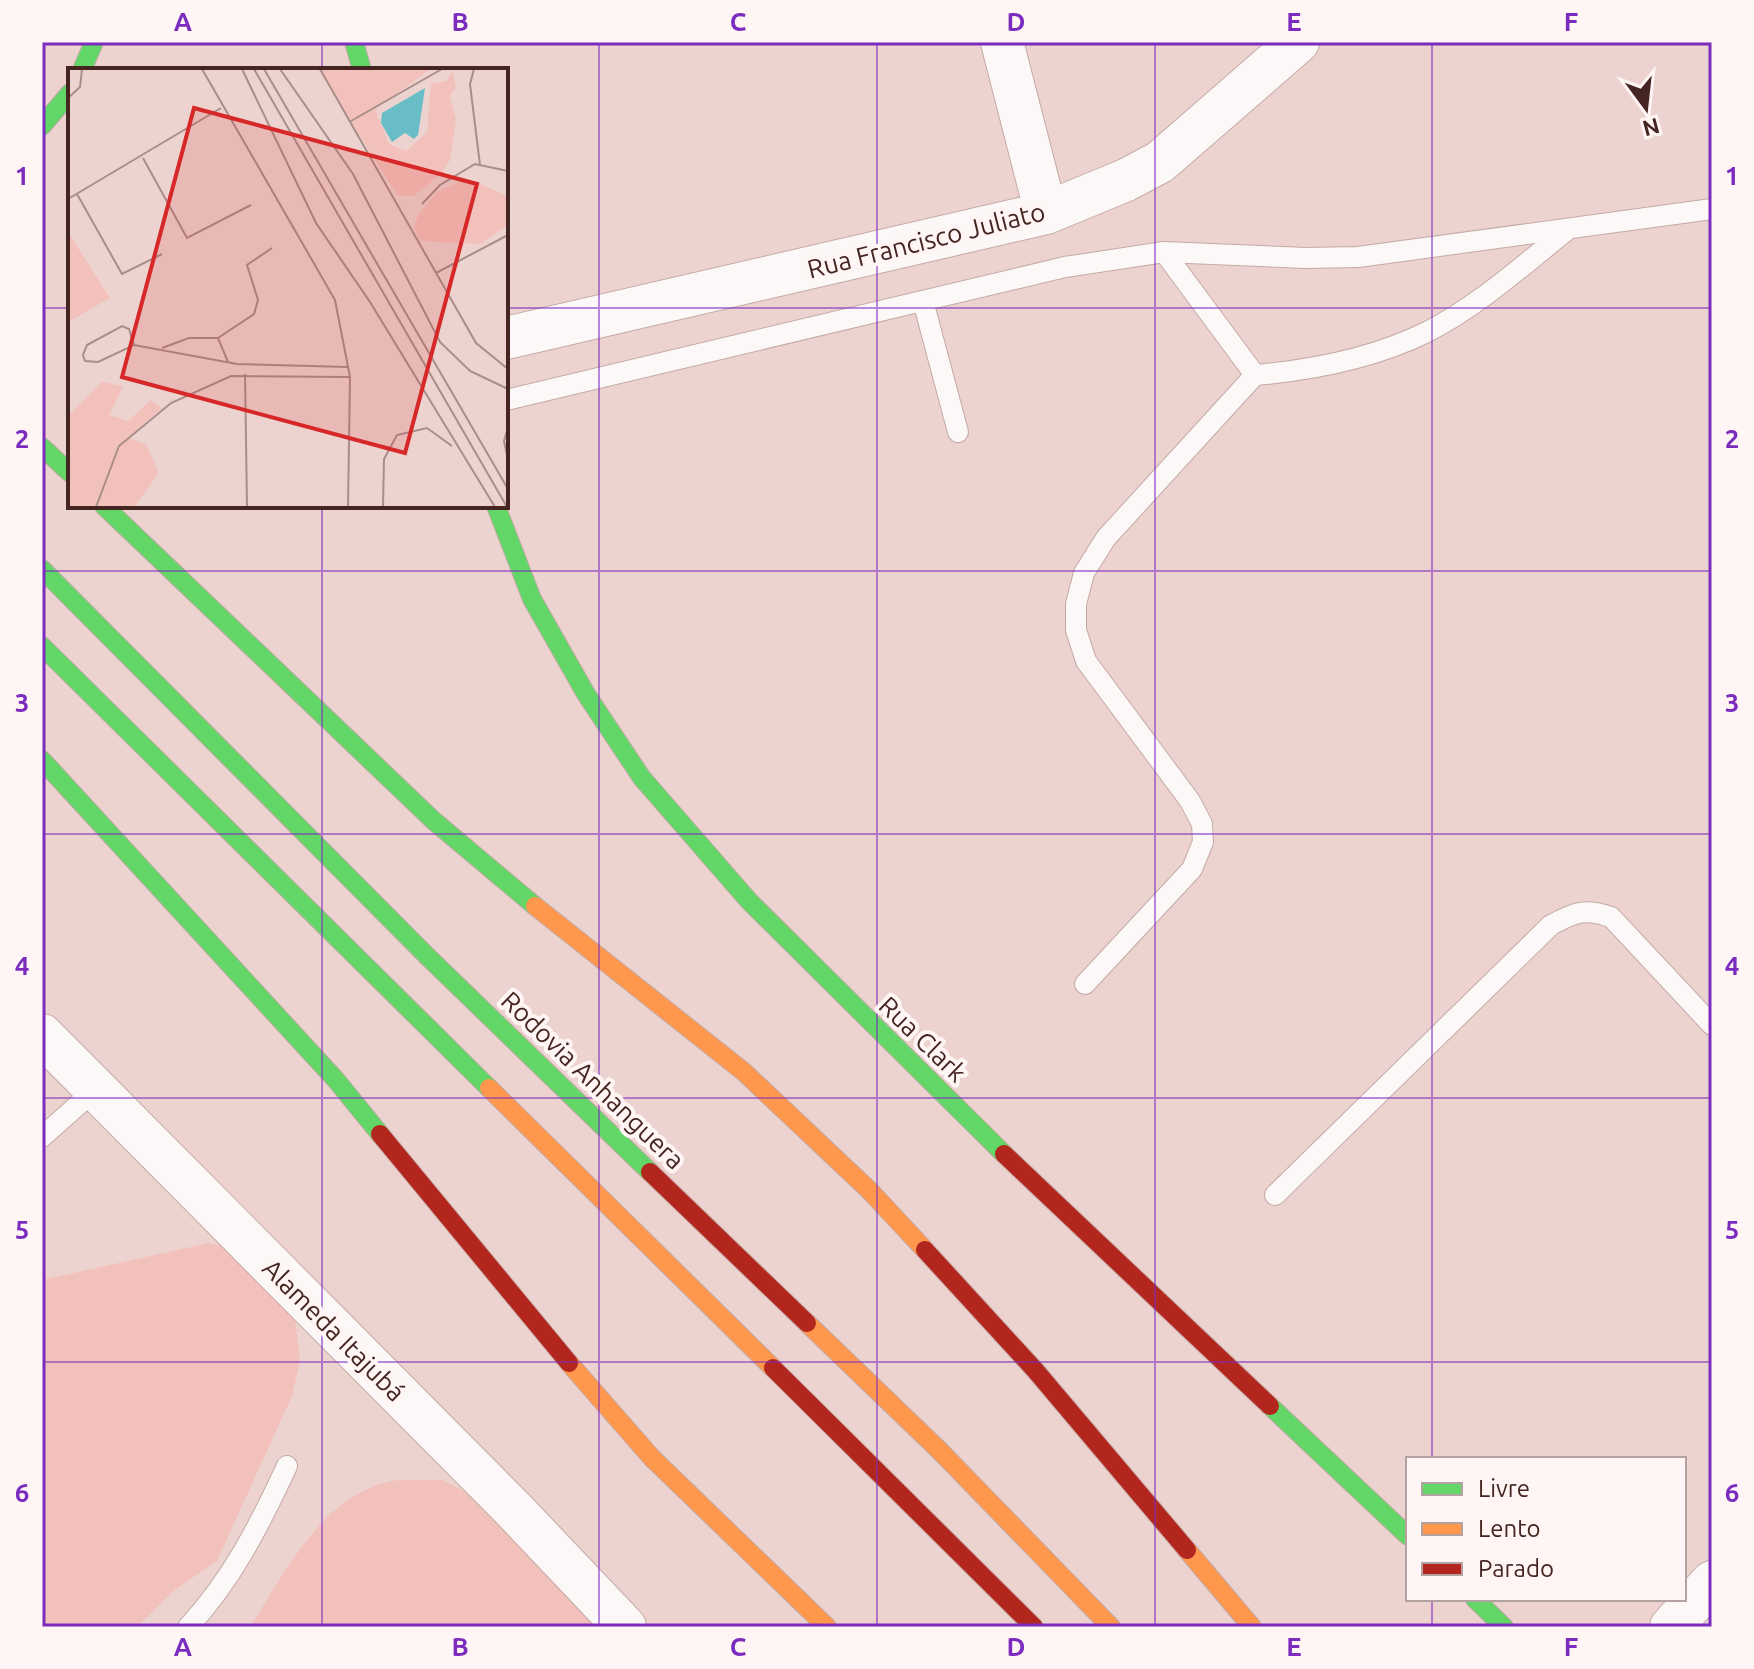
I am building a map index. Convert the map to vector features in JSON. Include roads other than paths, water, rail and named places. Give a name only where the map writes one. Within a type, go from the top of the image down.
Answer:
[{"type":"main road","points":[[83,68],[94,42]]},
{"type":"main road","points":[[354,42],[361,68]]},
{"type":"main road","points":[[42,126],[68,95]]},
{"type":"main road","points":[[42,447],[68,471]]},
{"type":"main road","points":[[106,508],[434,821],[554,923],[744,1072],[870,1191],[1035,1370],[1252,1627]]},
{"type":"main road","name":"Rua Clark","points":[[497,508],[532,599],[586,694],[642,778],[749,901],[1101,1248],[1406,1534]]},
{"type":"main road","name":"Rodovia Anhanguera","points":[[42,569],[427,956],[940,1451],[1111,1627]]},
{"type":"main road","points":[[42,646],[1034,1627]]},
{"type":"main road","points":[[42,760],[336,1080],[555,1347],[652,1458],[827,1627]]},
{"type":"main road","points":[[1477,1601],[1504,1627]]},
{"type":"street","points":[[1002,42],[1046,213]]},
{"type":"street","name":"Rua Francisco Juliato","points":[[508,338],[1046,213],[1126,180],[1160,162],[1298,42]]},
{"type":"street","name":"Alameda Itajubá","points":[[42,1035],[513,1509],[625,1627]]},
{"type":"street","points":[[1671,1627],[1712,1582]]},
{"type":"lane","points":[[508,400],[1065,267],[1164,252],[1358,257],[1712,209]]},
{"type":"lane","points":[[1085,984],[1192,869],[1203,842],[1202,824],[1190,801],[1086,661],[1076,630],[1076,604],[1084,573],[1106,538],[1255,375],[1292,372],[1378,353],[1428,331],[1479,300],[1566,230]]},
{"type":"lane","points":[[1164,252],[1255,375]]},
{"type":"lane","points":[[923,301],[958,432]]},
{"type":"lane","points":[[1275,1195],[1551,925],[1570,914],[1592,910],[1611,917],[1712,1025]]},
{"type":"lane","points":[[42,1137],[96,1089]]},
{"type":"lane","points":[[188,1627],[210,1604],[232,1571],[260,1524],[287,1466]]}]
